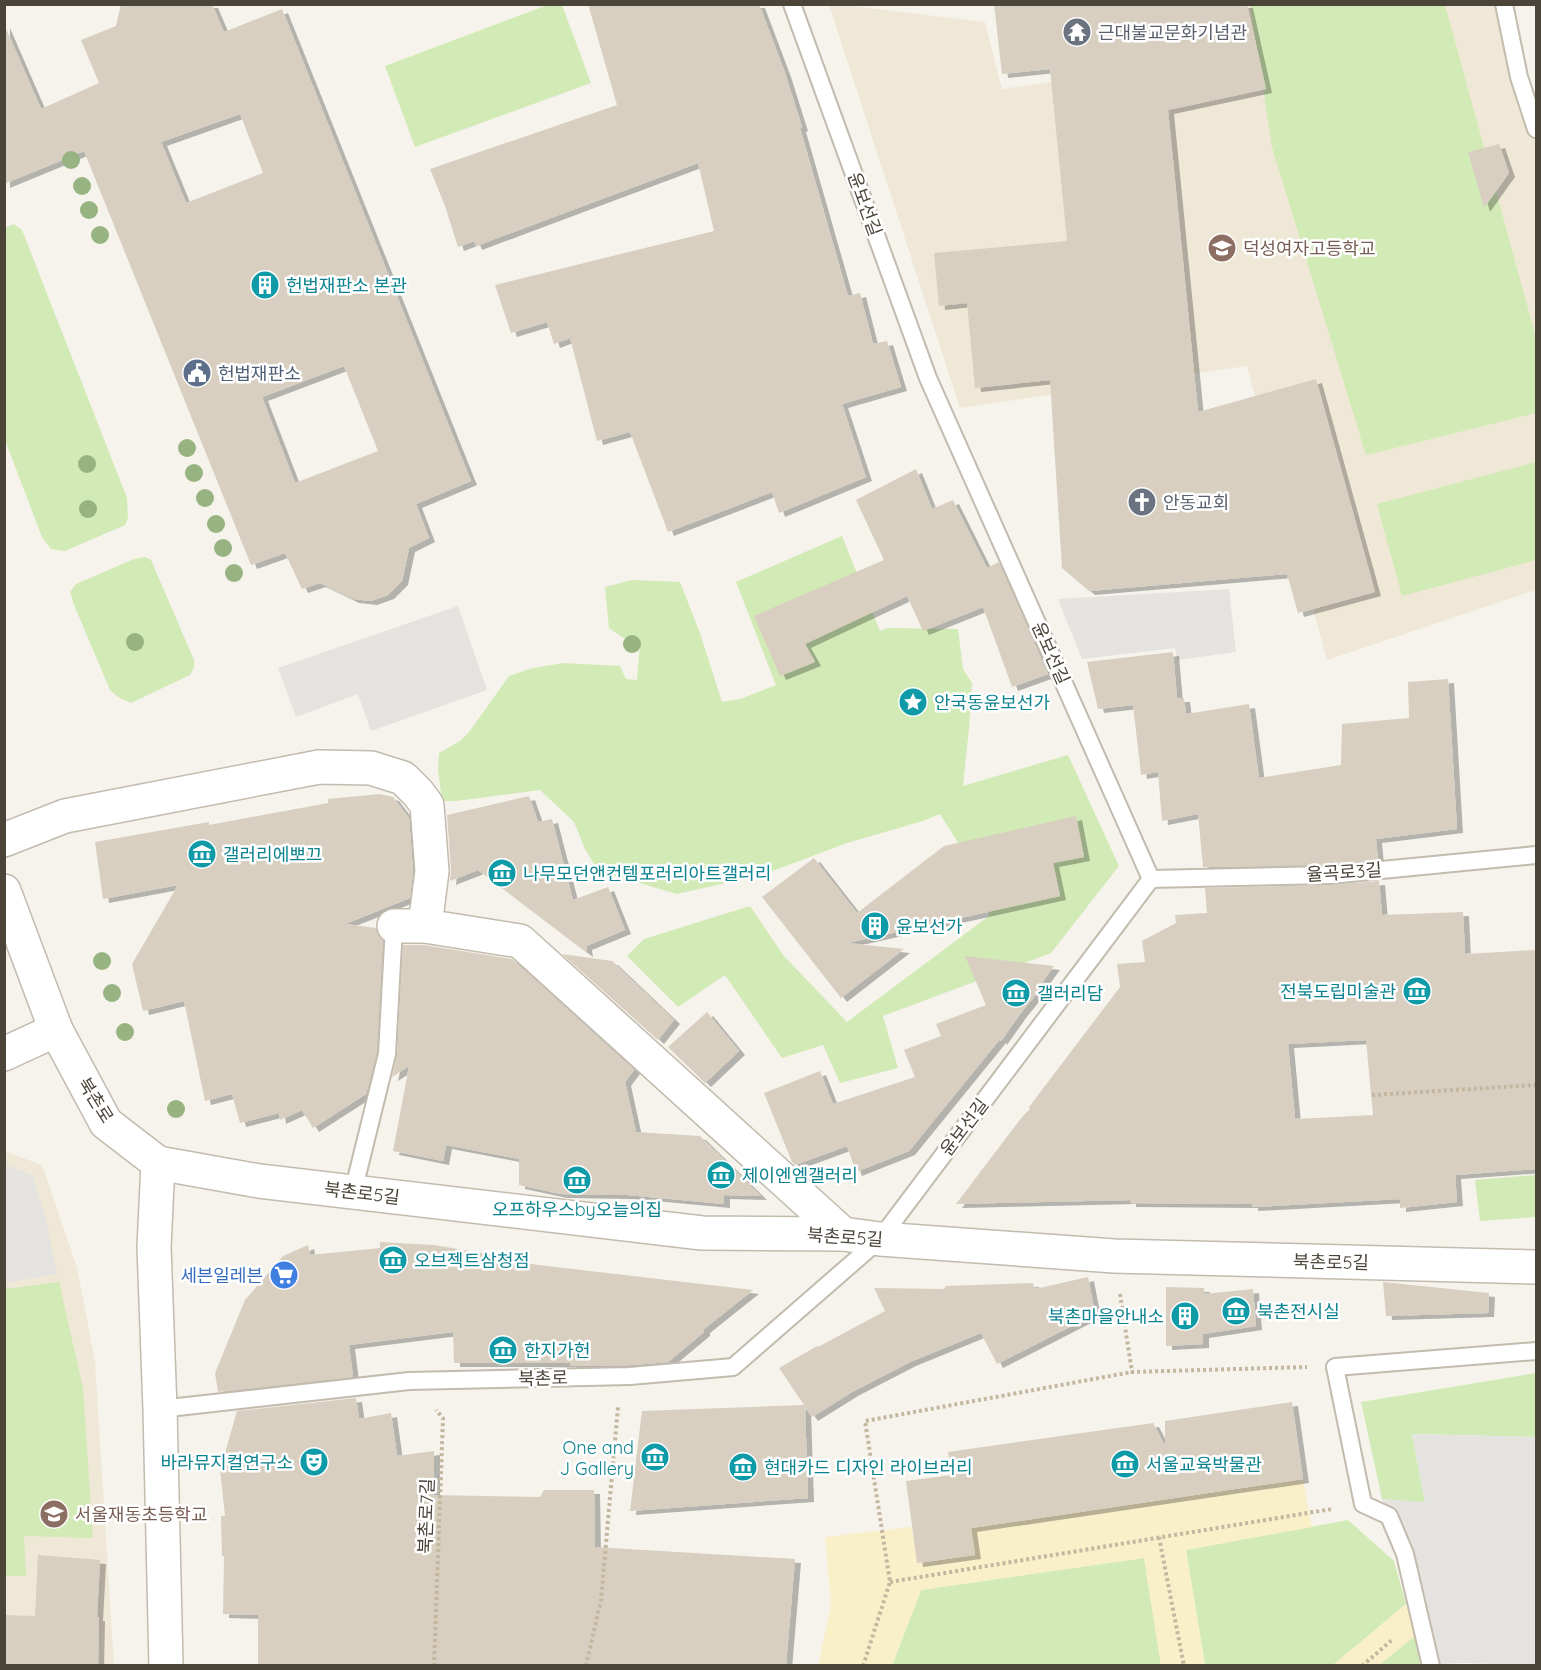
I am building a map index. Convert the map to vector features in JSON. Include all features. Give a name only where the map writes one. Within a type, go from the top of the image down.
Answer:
[{"type":"street","points":[[4,840],[65,816],[319,767],[371,768],[403,778],[427,805],[432,871],[410,926],[520,941],[843,1234]]},
{"type":"street","name":"북촌로","points":[[4,891],[56,1030],[106,1123],[158,1163]]},
{"type":"street","points":[[4,1054],[56,1030]]},
{"type":"street","points":[[158,1163],[154,1247],[166,1665]]},
{"type":"street","name":"북촌로5길","points":[[158,1163],[259,1181],[702,1233],[843,1234],[879,1239],[1114,1256],[1536,1267]]},
{"type":"lane","name":"윤보선길","points":[[792,4],[928,378],[1151,879],[879,1239]]},
{"type":"lane","points":[[1504,4],[1519,77],[1536,129]]},
{"type":"lane","name":"율곡로3길","points":[[1151,879],[1330,875],[1536,855]]},
{"type":"lane","points":[[353,1192],[387,1054],[410,926]]},
{"type":"lane","name":"북촌로","points":[[160,1409],[409,1381],[630,1376],[733,1367],[879,1239]]},
{"type":"lane","points":[[1431,1665],[1405,1554],[1389,1516],[1363,1504],[1335,1367],[1536,1351]]},
{"type":"path","points":[[1372,1095],[1536,1085]]},
{"type":"path","points":[[1114,1256],[1132,1372]]},
{"type":"path","points":[[863,1665],[890,1582],[865,1421],[1132,1372],[1335,1367]]},
{"type":"path","points":[[586,1665],[601,1600],[618,1405],[630,1376]]},
{"type":"path","name":"북촌로7길","points":[[409,1381],[443,1418],[434,1665]]},
{"type":"path","points":[[890,1582],[1363,1504]]},
{"type":"path","points":[[1160,1537],[1184,1665]]},
{"type":"path","points":[[1362,1665],[1420,1616]]},
{"type":"shaded area","name":"덕성여자고등학교","points":[[829,5],[985,22],[1002,89],[1172,64],[1161,5],[1498,5],[1536,129],[1536,590],[1327,660],[1247,366],[960,408]]},
{"type":"shaded area","points":[[1229,589],[1236,652],[1177,660],[1175,648],[1082,659],[1058,599]]},
{"type":"shaded area","points":[[458,606],[487,690],[371,731],[358,694],[296,717],[278,668]]},
{"type":"shaded area","name":"서울재동초등학교","points":[[4,1151],[42,1165],[77,1267],[95,1362],[114,1665],[5,1665]]},
{"type":"shaded area","points":[[5,1164],[33,1176],[45,1216],[57,1274],[5,1283]]},
{"type":"shaded area","points":[[1412,1434],[1536,1437],[1536,1665],[1439,1664],[1382,1499],[1425,1502]]},
{"type":"green space","points":[[550,4],[562,5],[591,83],[415,147],[385,66]]},
{"type":"green space","points":[[1250,5],[1445,5],[1536,338],[1536,413],[1366,455],[1272,147]]},
{"type":"green space","points":[[14,224],[22,230],[127,498],[128,518],[125,525],[65,551],[51,549],[42,537],[5,440],[4,228]]},
{"type":"green space","points":[[1536,462],[1536,560],[1402,596],[1377,504]]},
{"type":"green space","points":[[842,536],[880,631],[887,628],[958,629],[963,669],[972,683],[963,786],[1068,755],[1119,866],[1051,953],[883,1016],[898,1068],[840,1083],[823,1045],[782,1058],[725,975],[678,1007],[627,956],[644,939],[750,906],[784,956],[847,1022],[989,916],[989,892],[940,814],[847,843],[762,875],[677,894],[598,871],[585,849],[574,822],[540,790],[442,801],[438,770],[439,753],[460,741],[469,732],[509,676],[533,668],[564,663],[620,666],[626,679],[637,680],[640,644],[622,637],[609,628],[605,587],[632,580],[680,582],[700,633],[722,702],[740,699],[776,685],[736,582]]},
{"type":"green space","points":[[145,557],[151,560],[194,660],[194,667],[190,675],[131,703],[110,690],[70,592],[76,584],[134,559]]},
{"type":"green space","points":[[1536,1175],[1536,1217],[1480,1221],[1475,1180]]},
{"type":"green space","points":[[59,1282],[83,1388],[93,1538],[24,1536],[26,1576],[5,1576],[5,1289]]},
{"type":"green space","points":[[1536,1373],[1536,1437],[1412,1434],[1425,1502],[1382,1499],[1361,1402]]},
{"type":"green space","points":[[1348,1520],[1394,1561],[1406,1604],[1333,1665],[1205,1665],[1186,1550]]},
{"type":"green space","points":[[1144,1558],[1161,1665],[892,1666],[921,1590]]},
{"type":"green space","points":[[1415,1636],[1420,1665],[1379,1665]]},
{"type":"sand","points":[[1303,1479],[1312,1527],[1186,1550],[1205,1665],[1161,1665],[1144,1558],[921,1590],[892,1665],[818,1666],[831,1605],[825,1537],[912,1527],[917,1563],[974,1555],[971,1528]]},
{"type":"sand","points":[[1406,1604],[1415,1636],[1379,1665],[1333,1665]]},
{"type":"building","name":"헌법재판소 본관","points":[[121,4],[212,4],[224,32],[282,9],[471,481],[416,504],[429,538],[409,548],[402,581],[388,595],[371,601],[353,599],[320,583],[302,589],[285,553],[251,565],[84,151],[4,184],[4,24],[41,109],[99,83],[81,40],[116,26]],"holes":[[[240,114],[263,173],[186,203],[161,142]],[[344,366],[378,451],[295,483],[262,397]]]},
{"type":"building","points":[[588,4],[759,4],[802,127],[800,128],[848,296],[860,293],[873,344],[887,341],[901,387],[842,404],[866,477],[779,513],[772,492],[668,532],[630,432],[597,441],[570,338],[554,344],[547,322],[511,333],[495,285],[714,231],[698,163],[476,246],[474,241],[458,247],[430,169],[617,105]]},
{"type":"building","points":[[994,4],[1247,4],[1266,89],[1168,110],[1198,412],[1316,379],[1375,592],[1298,613],[1287,574],[1089,591],[1062,568],[1050,380],[975,388],[967,303],[939,306],[934,253],[1067,241],[1050,69],[1002,74]]},
{"type":"building","points":[[1499,144],[1509,173],[1484,208],[1468,152]]},
{"type":"building","points":[[916,469],[932,509],[953,500],[987,568],[999,562],[1048,674],[1012,687],[983,607],[923,631],[907,596],[805,644],[815,662],[780,676],[754,616],[884,560],[856,500]]},
{"type":"building","points":[[1173,652],[1177,698],[1184,698],[1186,714],[1249,704],[1259,778],[1341,765],[1342,724],[1409,718],[1408,682],[1448,679],[1457,829],[1376,839],[1378,860],[1329,865],[1203,867],[1198,814],[1162,821],[1158,772],[1141,775],[1133,705],[1098,709],[1087,662]]},
{"type":"building","points":[[380,794],[393,797],[409,818],[413,871],[410,898],[345,924],[376,928],[383,940],[377,1052],[366,1094],[313,1128],[302,1110],[280,1120],[279,1113],[240,1123],[232,1094],[205,1101],[184,1001],[143,1011],[132,964],[178,885],[103,899],[95,842],[209,822],[209,825],[328,803],[328,799]]},
{"type":"building","points":[[529,796],[538,822],[552,819],[573,900],[608,887],[625,930],[586,946],[587,953],[478,870],[450,881],[447,815]]},
{"type":"building","name":"윤보선가","points":[[1076,816],[1084,857],[1053,863],[1060,896],[847,943],[904,949],[841,998],[762,897],[814,858],[857,913],[944,846]]},
{"type":"building","points":[[1379,881],[1382,915],[1463,912],[1465,954],[1536,950],[1536,1169],[1455,1175],[1457,1202],[1400,1208],[1400,1199],[1252,1207],[1252,1204],[1130,1203],[1130,1200],[956,1204],[1120,987],[1117,964],[1145,962],[1142,941],[1176,923],[1175,915],[1207,913],[1205,888],[1330,885]],"holes":[[[1366,1040],[1373,1115],[1295,1119],[1288,1044]]]},
{"type":"building","points":[[403,945],[424,945],[512,959],[634,1070],[625,1082],[636,1132],[700,1136],[761,1196],[724,1195],[724,1204],[628,1195],[561,1194],[519,1185],[519,1159],[446,1145],[443,1161],[393,1151],[409,1066],[392,1077],[397,1055]]},
{"type":"building","points":[[562,954],[612,961],[674,1020],[658,1040]]},
{"type":"building","points":[[965,956],[1054,966],[1041,984],[1046,982],[1001,1041],[1000,1039],[909,1151],[856,1172],[847,1146],[795,1165],[764,1093],[820,1071],[833,1104],[915,1077],[904,1050],[941,1036],[936,1024],[986,1005]]},
{"type":"building","points":[[707,1012],[739,1051],[705,1083],[668,1047]]},
{"type":"building","points":[[380,1242],[434,1245],[530,1261],[530,1264],[753,1290],[704,1329],[704,1332],[668,1362],[570,1366],[570,1363],[454,1363],[453,1332],[349,1345],[353,1377],[218,1392],[215,1373],[245,1300],[283,1256],[308,1245],[310,1255],[380,1248]]},
{"type":"building","points":[[1088,1277],[1095,1314],[997,1364],[981,1333],[910,1362],[852,1392],[812,1417],[805,1407],[808,1498],[630,1511],[642,1411],[804,1405],[779,1368],[885,1311],[874,1288],[944,1289],[946,1286],[1033,1283],[1035,1289]]},
{"type":"building","points":[[1383,1282],[1489,1293],[1488,1313],[1386,1316]]},
{"type":"building","points":[[1166,1287],[1204,1288],[1204,1294],[1253,1289],[1256,1326],[1203,1334],[1203,1344],[1166,1346]]},
{"type":"building","points":[[356,1398],[359,1419],[391,1413],[397,1456],[434,1451],[434,1495],[540,1497],[544,1490],[594,1490],[595,1547],[795,1559],[786,1665],[258,1665],[258,1615],[223,1614],[224,1556],[222,1556],[221,1516],[225,1516],[220,1470],[237,1411]]},
{"type":"building","name":"서울교육박물관","points":[[1292,1402],[1303,1479],[971,1528],[975,1555],[917,1563],[906,1481],[952,1475],[948,1452],[1153,1423],[1165,1446],[1165,1421]]},
{"type":"building","points":[[38,1555],[100,1560],[97,1617],[99,1617],[98,1665],[4,1665],[4,1615],[35,1616]]},
{"type":"place","name":"근대불교문화기념관","points":[[1077,32]]},
{"type":"place","name":"덕성여자고등학교","points":[[1222,248]]},
{"type":"place","name":"헌법재판소 본관","points":[[265,285]]},
{"type":"place","name":"헌법재판소","points":[[197,373]]},
{"type":"place","name":"안동교회","points":[[1142,502]]},
{"type":"place","name":"안국동윤보선가","points":[[913,702]]},
{"type":"place","name":"갤러리에뽀끄","points":[[202,854]]},
{"type":"place","name":"나무모던앤컨템포러리아트갤러리","points":[[502,873]]},
{"type":"place","name":"윤보선가","points":[[875,926]]},
{"type":"place","name":"전북도립미술관","points":[[1417,991]]},
{"type":"place","name":"갤러리담","points":[[1016,993]]},
{"type":"place","name":"제이엔엠갤러리","points":[[721,1175]]},
{"type":"place","name":"오프하우스by오늘의집","points":[[577,1180]]},
{"type":"place","name":"오브젝트삼청점","points":[[393,1260]]},
{"type":"place","name":"세븐일레븐","points":[[284,1275]]},
{"type":"place","name":"북촌전시실","points":[[1236,1311]]},
{"type":"place","name":"북촌마을안내소","points":[[1185,1316]]},
{"type":"place","name":"한지가헌","points":[[503,1350]]},
{"type":"place","name":"One and J Gallery","points":[[655,1457]]},
{"type":"place","name":"바라뮤지컬연구소","points":[[314,1462]]},
{"type":"place","name":"서울교육박물관","points":[[1125,1464]]},
{"type":"place","name":"현대카드 디자인 라이브러리","points":[[743,1467]]},
{"type":"place","name":"서울재동초등학교","points":[[54,1514]]}]
